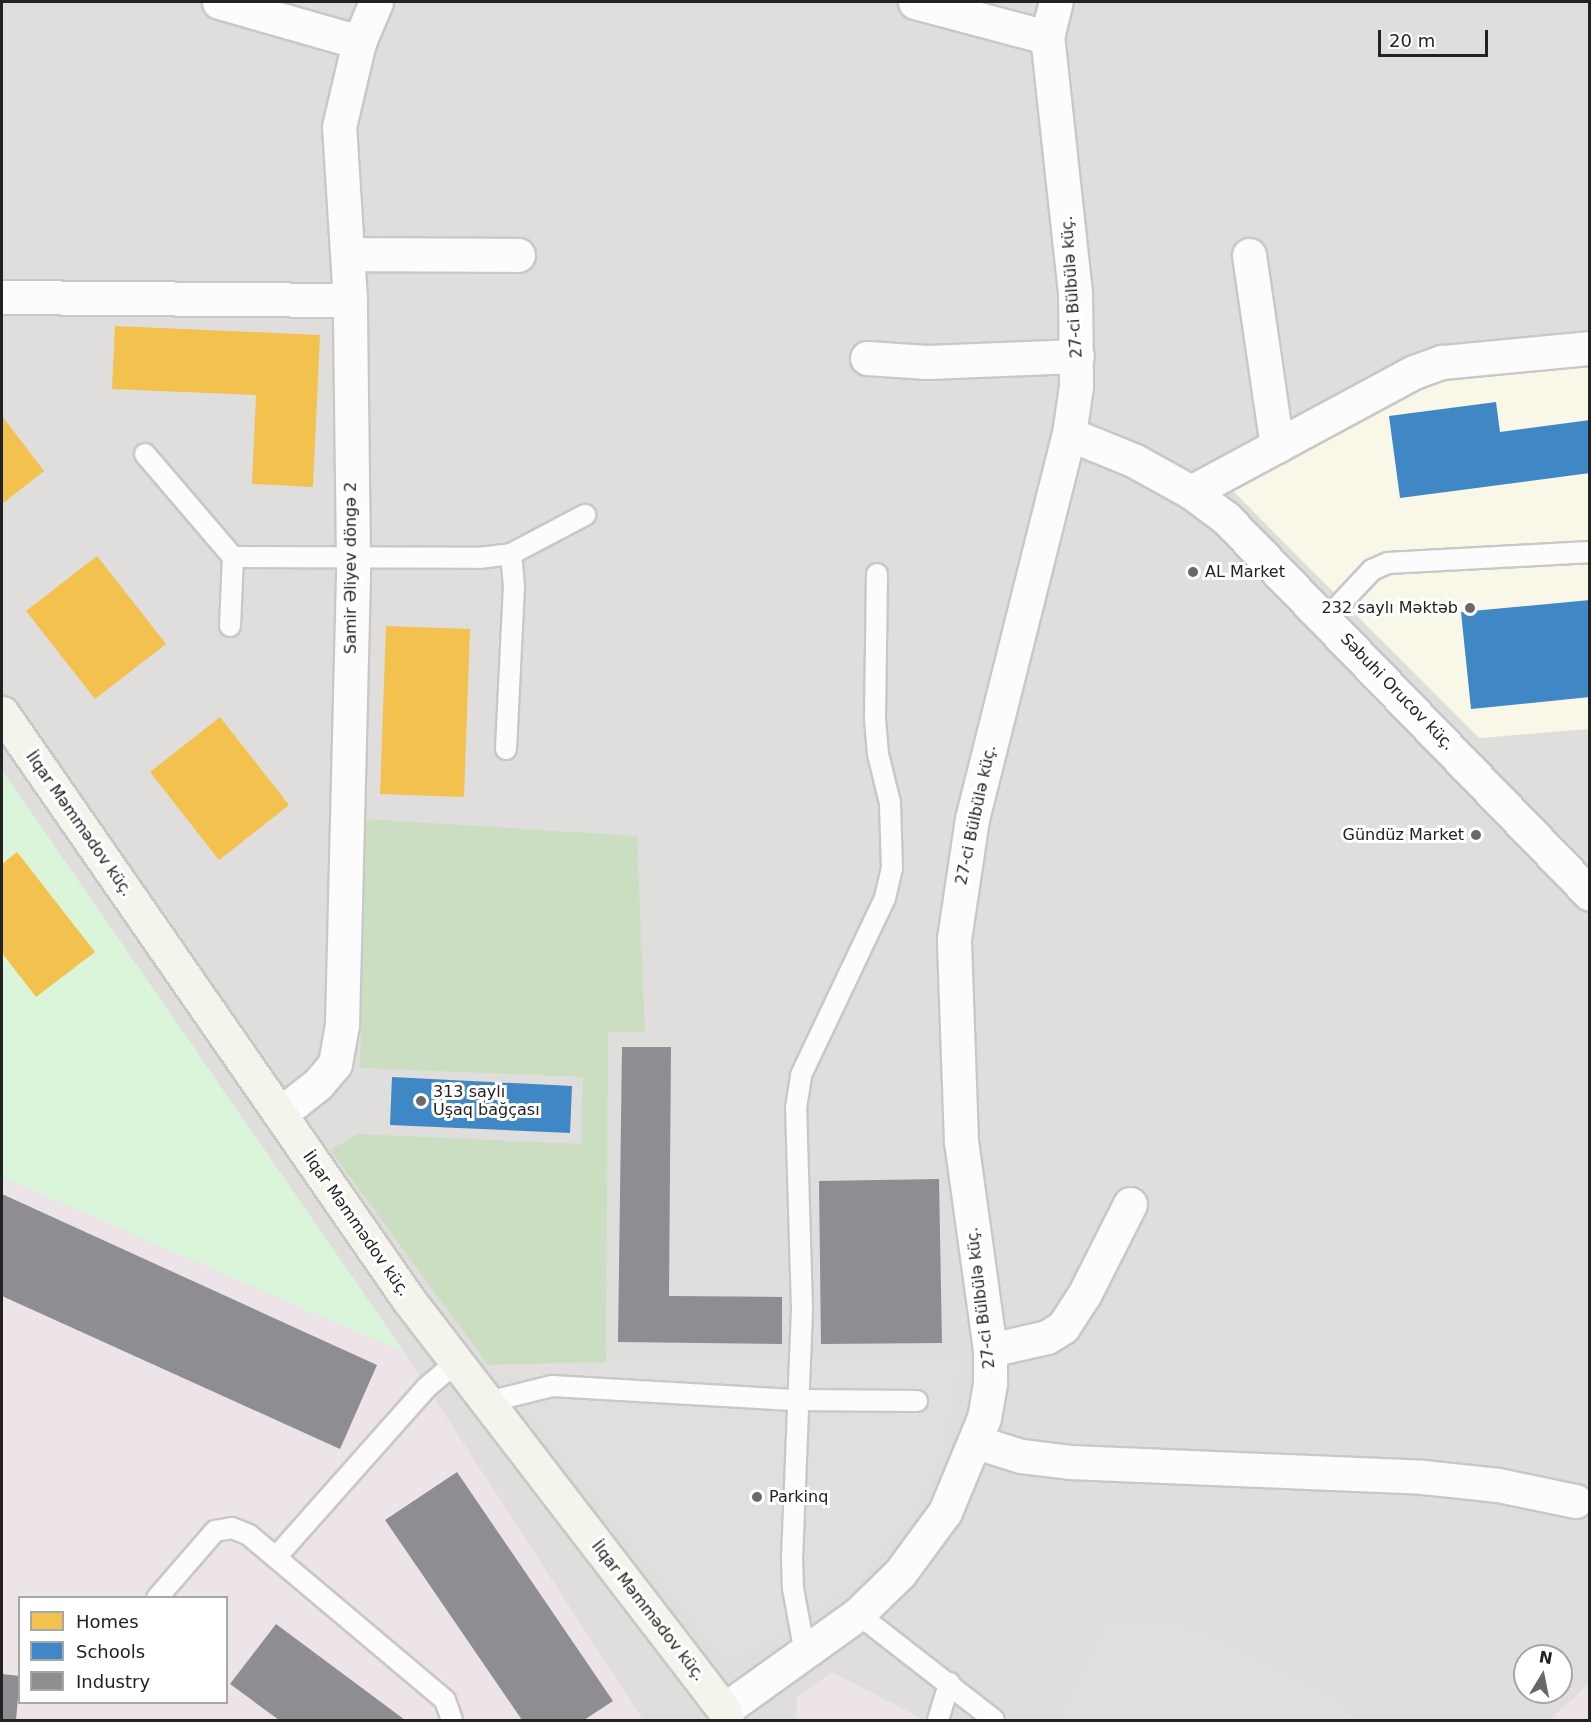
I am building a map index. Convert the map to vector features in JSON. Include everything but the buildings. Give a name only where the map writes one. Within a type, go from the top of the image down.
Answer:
[{"type":"street","points":[[219,2],[359,42]]},
{"type":"street","name":"Samir Əliyev döngə 2","points":[[280,1114],[318,1084],[335,1064],[342,1024],[353,560],[350,300],[339,127],[359,42],[376,2]]},
{"type":"street","points":[[915,2],[1047,37]]},
{"type":"street","name":"27-ci Bülbülə küç.","points":[[726,1715],[858,1614],[900,1573],[932,1534],[976,1442],[990,1383],[990,1350],[961,1142],[954,939],[972,819],[1069,435],[1077,356],[1075,293],[1047,37],[1056,2]]},
{"type":"street","points":[[348,254],[518,255]]},
{"type":"street","points":[[1249,255],[1277,446]]},
{"type":"street","points":[[2,297],[350,300]]},
{"type":"street","points":[[1191,492],[1414,372],[1442,362],[1590,348]]},
{"type":"street","points":[[867,358],[927,362],[1077,356]]},
{"type":"street","name":"Səbuhi Orucov küç.","points":[[1069,435],[1135,462],[1191,492],[1226,518],[1590,894]]},
{"type":"street","name":"İlqar Məmmədov küç.","points":[[2,713],[280,1114],[457,1362],[726,1715]]},
{"type":"street","points":[[990,1350],[1047,1337],[1063,1327],[1084,1295],[1130,1204]]},
{"type":"street","points":[[976,1442],[1021,1456],[1070,1462],[1423,1476],[1498,1485],[1575,1501]]},
{"type":"lane","points":[[145,454],[233,557],[230,626]]},
{"type":"lane","points":[[233,557],[353,560],[511,554],[585,515]]},
{"type":"lane","points":[[1326,619],[1372,570],[1388,563],[1590,552]]},
{"type":"lane","points":[[506,749],[514,587],[511,554]]},
{"type":"lane","points":[[805,1653],[792,1579],[802,1308],[796,1108],[801,1075],[885,898],[892,868],[891,803],[878,754],[875,717],[877,574]]},
{"type":"lane","points":[[277,1556],[427,1387],[457,1362]]},
{"type":"lane","points":[[488,1402],[552,1386],[798,1400],[917,1401]]},
{"type":"lane","points":[[159,1596],[215,1531],[232,1528],[249,1534],[445,1700],[452,1720]]},
{"type":"lane","points":[[858,1614],[994,1720]]},
{"type":"lane","points":[[938,1720],[949,1683]]},
{"type":"shaded area","points":[[2,2],[1589,2],[1589,1720],[2,1720]]},
{"type":"shaded area","name":"232 saylı Məktəb","points":[[1589,366],[1589,729],[1479,738],[1230,488],[1429,383]]},
{"type":"shaded area","points":[[2,1177],[405,1353],[643,1720],[2,1720]]},
{"type":"shaded area","name":"Parkinq","points":[[962,1355],[939,1466],[904,1527],[857,1582],[783,1632],[725,1664],[488,1365]]},
{"type":"shaded area","points":[[1110,1619],[1198,1628],[1334,1698],[1356,1720],[1056,1720]]},
{"type":"shaded area","points":[[832,1672],[924,1720],[796,1720],[797,1697]]},
{"type":"shaded area","points":[[1589,1683],[1589,1720],[1550,1720],[1567,1704],[1573,1704],[1573,1698]]},
{"type":"green space","points":[[2,770],[405,1353],[2,1177]]},
{"type":"green space","points":[[365,819],[637,836],[645,1032],[608,1032],[606,1362],[488,1365],[330,1150],[358,1134],[581,1144],[583,1077],[360,1068]]},
{"type":"place","name":"AL Market","points":[[1193,572]]},
{"type":"place","name":"232 saylı Məktəb","points":[[1470,608]]},
{"type":"place","name":"Gündüz Market","points":[[1476,835]]},
{"type":"place","name":"313 saylı Uşaq bağçası","points":[[421,1101]]},
{"type":"place","name":"Parkinq","points":[[757,1497]]}]
